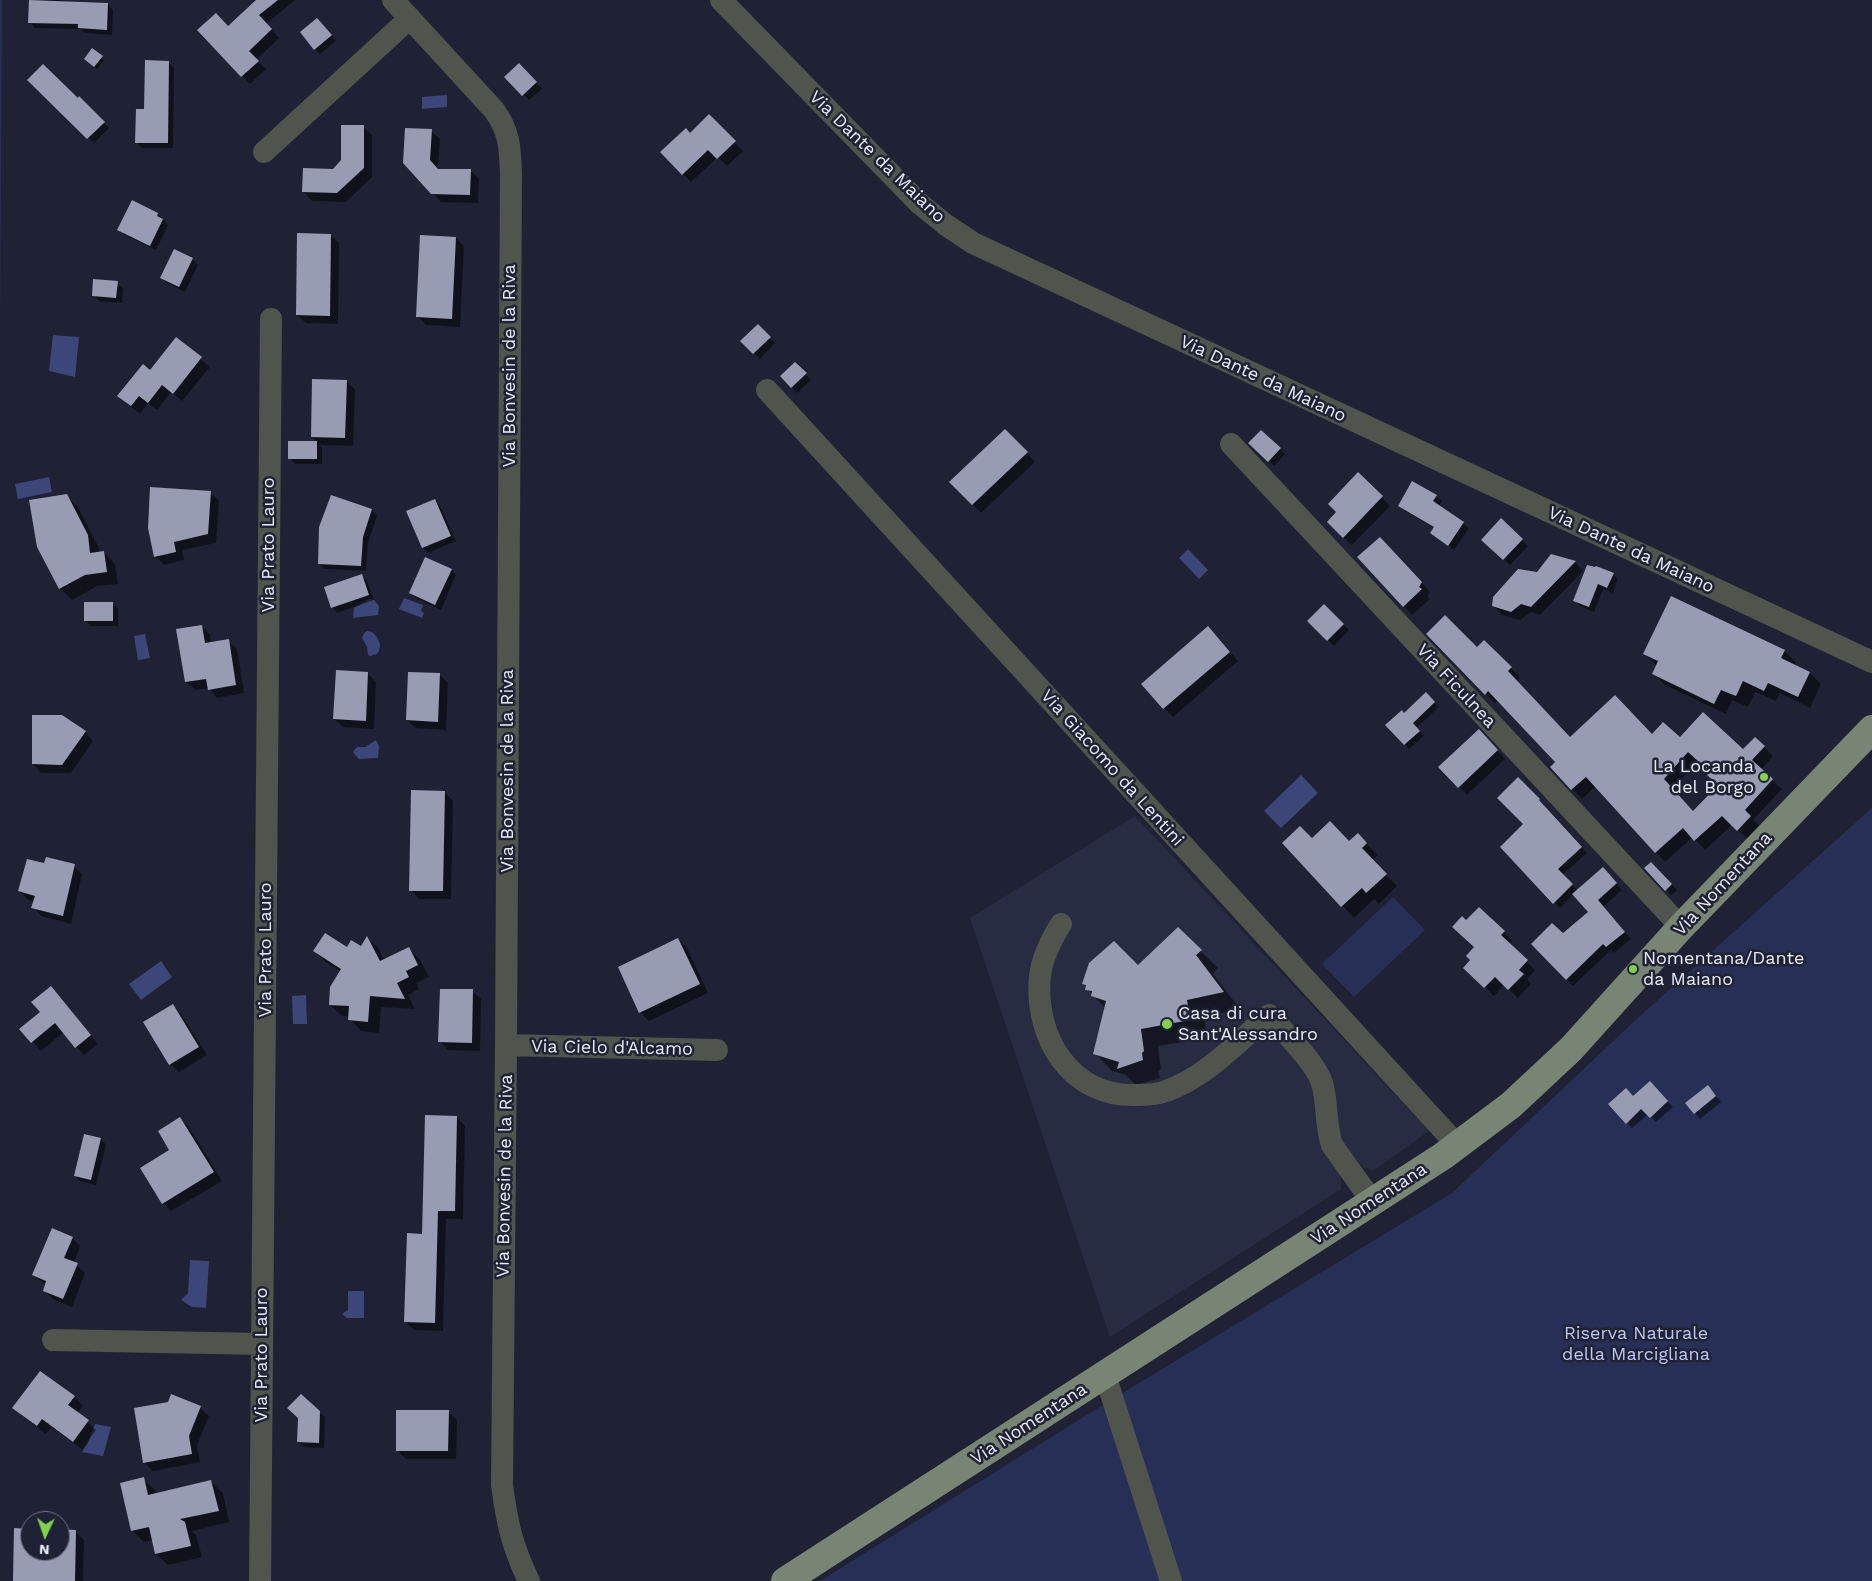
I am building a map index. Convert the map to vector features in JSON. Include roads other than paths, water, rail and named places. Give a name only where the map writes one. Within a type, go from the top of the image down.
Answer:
[{"type":"main road","name":"Via Nomentana","points":[[785,1581],[1458,1146],[1511,1105],[1556,1064],[1595,1024],[1681,927],[1872,729]]},
{"type":"street","name":"Via Bonvesin de la Riva","points":[[393,0],[494,110],[506,128],[509,142],[511,174],[502,1485],[508,1525],[516,1555],[529,1581]]},
{"type":"street","name":"Via Dante da Maiano","points":[[721,0],[907,192],[936,218],[974,243],[1872,662]]},
{"type":"street","points":[[264,152],[410,18]]},
{"type":"street","name":"Via Prato Lauro","points":[[260,1581],[271,319]]},
{"type":"street","name":"Via Giacomo da Lentini","points":[[767,390],[1458,1146]]},
{"type":"street","name":"Via Ficulnea","points":[[1231,444],[1681,927]]},
{"type":"street","points":[[1061,924],[1042,963],[1039,992],[1041,1012],[1048,1037],[1056,1053],[1068,1069],[1101,1091],[1122,1096],[1164,1092],[1207,1069],[1269,1015],[1314,1068],[1321,1081],[1328,1135],[1332,1145],[1372,1202]]},
{"type":"street","name":"Via Cielo d'Alcamo","points":[[506,1045],[717,1050]]},
{"type":"street","points":[[53,1340],[262,1344]]},
{"type":"street","points":[[1105,1375],[1171,1581]]},
{"type":"place","name":"La Locanda del Borgo","points":[[1764,777]]},
{"type":"place","name":"Nomentana/Dante da Maiano","points":[[1633,969]]},
{"type":"place","name":"Casa di cura Sant'Alessandro","points":[[1167,1024]]},
{"type":"park label","name":"Riserva Naturale della Marcigliana","points":[[1636,1344]]}]
